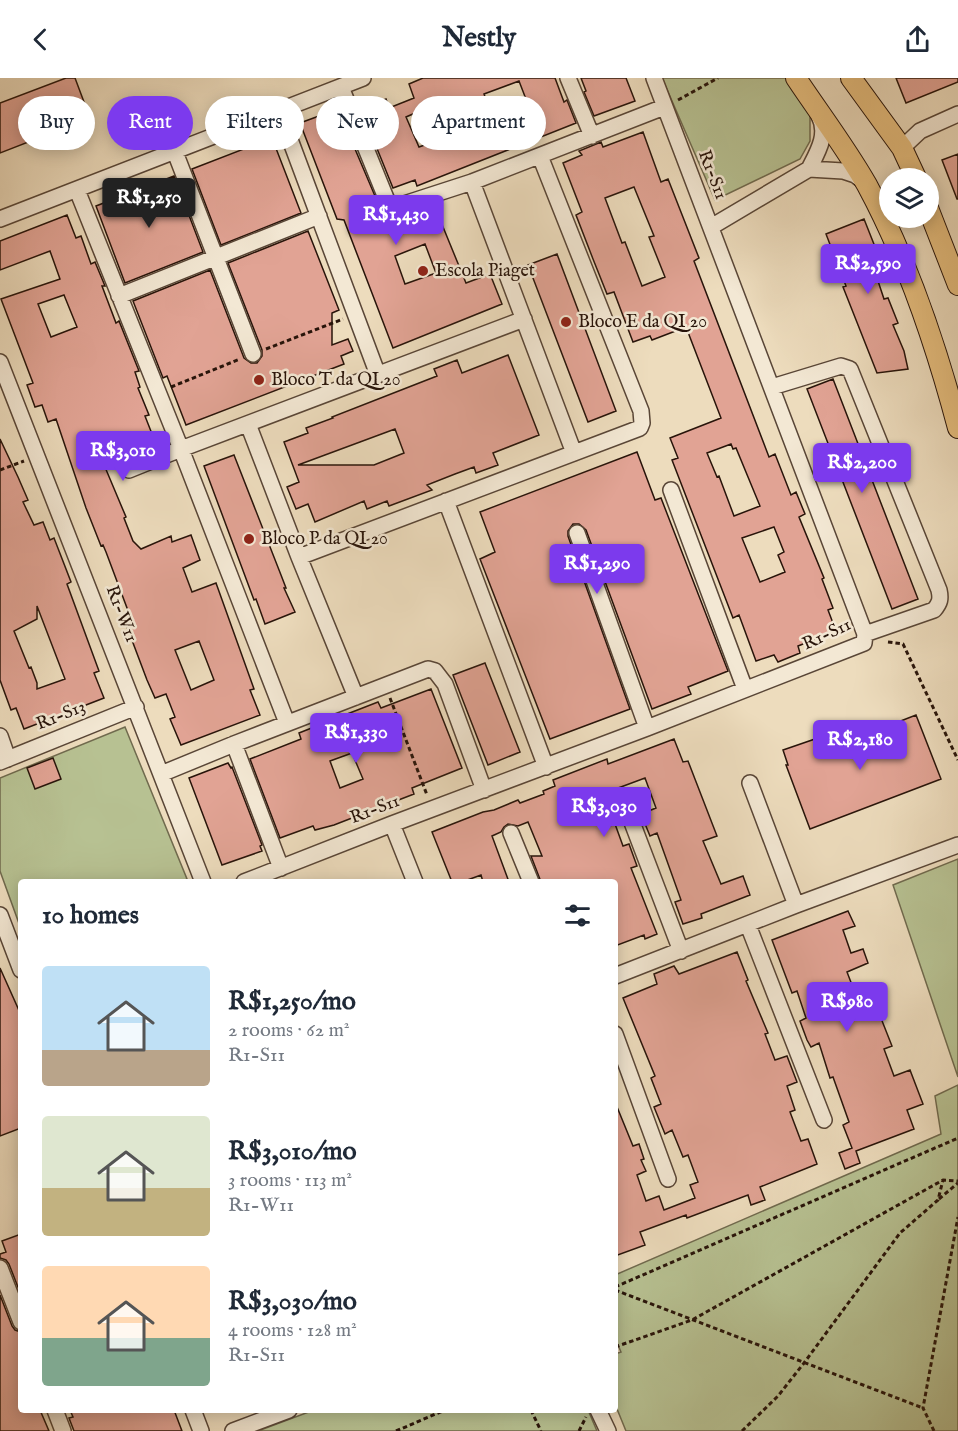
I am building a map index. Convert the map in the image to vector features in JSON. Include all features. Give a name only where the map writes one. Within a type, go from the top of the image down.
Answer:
[{"type":"main road","points":[[796,78],[866,184],[887,225],[924,314],[958,428]]},
{"type":"main road","points":[[851,78],[902,148],[911,168]]},
{"type":"main road","points":[[936,228],[958,285]]},
{"type":"street","points":[[304,101],[363,78]]},
{"type":"street","points":[[568,78],[592,135]]},
{"type":"street","name":"R1-S11","points":[[252,879],[647,729],[864,643],[865,637],[654,78]]},
{"type":"street","points":[[341,87],[388,203],[393,206],[402,206],[472,182],[664,107]]},
{"type":"street","points":[[809,169],[823,137],[822,121],[811,100]]},
{"type":"street","points":[[902,148],[920,131],[958,114]]},
{"type":"street","points":[[0,219],[205,140]]},
{"type":"street","points":[[294,150],[378,375]]},
{"type":"street","points":[[175,152],[253,354]]},
{"type":"street","points":[[299,557],[640,428],[643,417],[540,156]]},
{"type":"street","points":[[711,227],[809,169],[843,171],[855,175],[866,184]]},
{"type":"street","points":[[472,182],[574,453]]},
{"type":"street","points":[[77,190],[181,448],[287,723]]},
{"type":"street","points":[[119,296],[319,216]]},
{"type":"street","points":[[129,470],[181,448],[524,319]]},
{"type":"street","name":"R1-W11","points":[[0,362],[202,879]]},
{"type":"street","points":[[772,387],[841,366],[850,369],[939,590],[941,598],[934,610],[865,637]]},
{"type":"street","points":[[248,424],[356,697]]},
{"type":"street","points":[[671,490],[745,689]]},
{"type":"street","points":[[446,501],[546,767]]},
{"type":"street","points":[[577,533],[647,729]]},
{"type":"street","points":[[161,774],[428,669],[435,670],[440,675],[483,790]]},
{"type":"street","name":"R1-S13","points":[[4,760],[136,707]]},
{"type":"street","points":[[0,736],[4,760]]},
{"type":"street","points":[[234,744],[281,868]]},
{"type":"street","points":[[750,783],[796,905]]},
{"type":"street","points":[[622,796],[681,951]]},
{"type":"street","points":[[392,824],[414,879]]},
{"type":"street","points":[[511,833],[530,879]]},
{"type":"street","points":[[618,975],[958,845]]},
{"type":"street","points":[[0,915],[18,960]]},
{"type":"street","points":[[748,925],[824,1120]]},
{"type":"street","points":[[618,1042],[668,1179]]},
{"type":"street","points":[[0,1268],[18,1314]]},
{"type":"street","points":[[56,1413],[63,1431]]},
{"type":"street","points":[[194,1413],[201,1431]]},
{"type":"street","points":[[233,1431],[281,1413]]},
{"type":"street","points":[[599,1413],[608,1431]]},
{"type":"path","points":[[664,107],[718,78]]},
{"type":"path","points":[[0,470],[38,456]]},
{"type":"path","points":[[865,637],[903,644],[958,760]]},
{"type":"path","points":[[385,685],[432,809]]},
{"type":"path","points":[[618,1288],[958,1138]]},
{"type":"path","points":[[938,1200],[943,1180]]},
{"type":"path","points":[[618,1346],[692,1320],[943,1180],[958,1182]]},
{"type":"path","points":[[742,1431],[777,1396],[804,1363],[900,1233],[958,1182]]},
{"type":"path","points":[[934,1431],[923,1408],[958,1217]]},
{"type":"path","points":[[618,1290],[923,1408]]},
{"type":"path","points":[[396,1431],[438,1413]]},
{"type":"path","points":[[532,1413],[541,1431]]},
{"type":"path","points":[[579,1431],[588,1413]]},
{"type":"green space","points":[[662,78],[786,78],[810,112],[810,141],[800,159],[715,200]]},
{"type":"green space","points":[[125,727],[187,879],[18,879],[18,921],[0,871],[0,778]]},
{"type":"green space","points":[[958,859],[958,1077],[893,885]]},
{"type":"green space","points":[[958,1085],[958,1431],[626,1431],[618,1411],[618,1353],[621,1352],[618,1345],[618,1274],[941,1134],[935,1096]]},
{"type":"green space","points":[[306,1413],[589,1413],[597,1431],[258,1431]]},
{"type":"building","points":[[66,78],[75,78],[82,96],[18,96]]},
{"type":"building","points":[[423,78],[555,78],[564,102],[567,100],[576,123],[546,135],[546,96],[525,96],[519,81],[484,94],[485,96],[413,96],[409,84]]},
{"type":"building","points":[[581,78],[626,78],[635,101],[594,116]]},
{"type":"building","points":[[896,78],[958,78],[958,82],[906,103]]},
{"type":"building","points":[[18,96],[18,146],[0,153],[0,103]]},
{"type":"building","points":[[411,99],[411,115],[406,117],[411,129],[411,150],[508,150],[417,186],[415,180],[393,188],[378,150],[399,150],[399,104]]},
{"type":"building","name":"Escola Piaget","points":[[316,117],[316,150],[355,150],[375,196],[372,197],[375,205],[363,229],[434,205],[466,283],[490,274],[502,304],[393,348],[344,220],[337,219],[304,133],[304,122]],"holes":[[[425,244],[436,273],[405,284],[395,256]]]},
{"type":"building","points":[[643,132],[661,182],[668,179],[699,258],[694,261],[769,457],[775,454],[791,495],[796,492],[805,514],[799,517],[824,578],[822,579],[833,608],[828,610],[836,631],[798,646],[800,653],[778,662],[774,655],[756,661],[739,615],[733,618],[672,460],[678,458],[670,438],[721,418],[686,327],[652,340],[650,336],[633,342],[614,292],[607,294],[576,215],[582,212],[563,163],[582,155],[579,151],[601,142],[603,147]],"holes":[[[634,187],[654,236],[649,237],[665,277],[642,286],[605,198]],[[731,444],[733,449],[736,448],[760,506],[734,516],[719,476],[717,477],[707,453]],[[774,527],[784,552],[778,555],[785,572],[760,582],[742,538]]]},
{"type":"building","points":[[241,150],[277,150],[301,213],[221,245],[192,169]]},
{"type":"building","points":[[958,154],[958,199],[957,199],[942,160]]},
{"type":"building","points":[[174,176],[203,252],[125,283],[96,206]]},
{"type":"building","points":[[67,215],[76,238],[81,236],[91,264],[95,262],[116,323],[119,321],[139,371],[135,372],[140,387],[138,388],[149,415],[145,416],[154,439],[102,460],[126,517],[124,518],[133,541],[141,549],[171,536],[172,542],[191,535],[200,560],[183,568],[192,592],[216,583],[254,689],[250,690],[260,715],[181,745],[170,719],[175,717],[166,694],[155,698],[124,619],[130,616],[106,552],[103,545],[101,546],[86,508],[56,419],[48,422],[42,405],[35,407],[27,385],[33,383],[1,299],[60,279],[50,251],[0,270],[0,241]],"holes":[[[64,295],[77,327],[51,337],[38,304]],[[199,641],[214,680],[191,690],[175,650]]]},
{"type":"building","points":[[864,219],[885,272],[876,275],[884,299],[888,298],[898,323],[893,325],[904,351],[908,369],[877,373],[843,287],[846,286],[826,234]]},
{"type":"building","points":[[308,231],[339,310],[332,313],[332,345],[348,339],[353,351],[341,356],[344,364],[186,425],[167,376],[163,378],[133,301],[210,270],[244,358],[251,363],[257,363],[262,356],[262,350],[228,263]]},
{"type":"building","name":"Bloco E da QI 20","points":[[557,254],[616,411],[588,422],[528,265]]},
{"type":"building","points":[[508,355],[539,435],[493,453],[498,465],[476,473],[474,467],[455,474],[427,485],[432,490],[389,506],[387,501],[367,509],[364,501],[315,522],[308,504],[296,509],[287,487],[299,482],[284,442],[308,433],[306,428],[437,376],[434,369],[457,360],[462,373]],"holes":[[[395,429],[404,453],[374,465],[298,465]]]},
{"type":"building","points":[[833,379],[918,599],[892,609],[807,389]]},
{"type":"building","points":[[0,439],[28,500],[23,502],[34,525],[43,522],[50,540],[54,538],[71,582],[67,584],[99,671],[94,673],[104,698],[24,729],[16,708],[11,710],[0,680]],"holes":[[[37,606],[65,679],[37,689],[31,667],[29,668],[14,631],[37,619]]]},
{"type":"building","points":[[637,452],[655,500],[661,498],[728,671],[688,687],[691,694],[652,709],[586,530],[579,524],[573,524],[568,531],[568,536],[630,709],[550,739],[480,559],[495,552],[480,512]]},
{"type":"building","name":"Bloco P da QI 20","points":[[234,455],[295,612],[265,624],[204,466]]},
{"type":"building","points":[[485,663],[520,752],[488,765],[453,675]]},
{"type":"building","points":[[431,689],[462,768],[412,788],[414,794],[334,825],[315,830],[313,826],[280,838],[250,759],[301,739],[299,733],[342,716],[378,702],[381,708]],"holes":[[[352,753],[363,779],[340,788],[330,761]]]},
{"type":"building","points":[[916,715],[941,779],[810,829],[786,765],[788,765],[783,750],[815,739],[821,752]]},
{"type":"building","points":[[674,739],[683,762],[688,761],[717,836],[703,841],[721,884],[743,876],[750,895],[701,914],[702,918],[683,924],[675,902],[681,900],[657,833],[650,836],[641,814],[656,808],[645,778],[594,797],[606,827],[615,824],[623,846],[629,844],[637,866],[631,868],[657,934],[645,939],[644,935],[618,945],[618,879],[540,879],[531,856],[542,856],[528,822],[518,826],[508,824],[501,832],[492,836],[508,879],[482,879],[481,875],[470,879],[451,879],[432,832],[518,800],[520,803],[544,794],[543,791],[555,786],[553,780],[607,759],[608,764]]},
{"type":"building","points":[[53,758],[61,779],[35,789],[27,768]]},
{"type":"building","points":[[228,763],[232,767],[262,845],[260,846],[262,851],[222,865],[189,778]]},
{"type":"building","points":[[848,911],[855,926],[843,930],[851,953],[863,949],[868,963],[847,972],[857,998],[871,993],[892,1046],[884,1049],[894,1076],[910,1070],[923,1104],[907,1110],[914,1129],[856,1151],[860,1163],[845,1169],[839,1153],[852,1148],[843,1125],[849,1122],[833,1077],[830,1078],[819,1043],[811,1047],[807,1040],[800,1021],[806,1018],[797,991],[792,993],[772,940]]},
{"type":"building","points":[[737,952],[748,980],[746,981],[768,1033],[765,1034],[775,1060],[787,1056],[797,1082],[787,1086],[795,1110],[790,1112],[801,1141],[808,1139],[817,1164],[760,1187],[765,1200],[751,1205],[748,1195],[687,1218],[686,1215],[640,1232],[645,1245],[618,1255],[618,1109],[633,1146],[639,1144],[644,1159],[641,1160],[646,1171],[637,1175],[646,1201],[659,1196],[664,1210],[695,1198],[690,1185],[698,1182],[688,1155],[683,1157],[672,1130],[665,1134],[654,1107],[661,1104],[651,1078],[655,1076],[623,998],[657,984],[654,974],[674,966],[679,974]]},
{"type":"building","points":[[0,968],[18,1008],[18,1129],[0,1136]]},
{"type":"building","points":[[18,1235],[18,1287],[9,1264],[0,1258],[0,1254],[6,1252],[2,1241]]},
{"type":"building","points":[[0,1295],[12,1326],[18,1331],[18,1413],[41,1413],[49,1431],[0,1431]]},
{"type":"building","points":[[71,1413],[175,1413],[182,1431],[74,1431],[69,1418],[73,1417]]},
{"type":"place","name":"Escola Piaget","points":[[423,271]]},
{"type":"place","name":"Bloco E da QI 20","points":[[566,322]]},
{"type":"place","name":"Bloco T da QI 20","points":[[259,380]]},
{"type":"place","name":"Bloco P da QI 20","points":[[249,539]]}]
